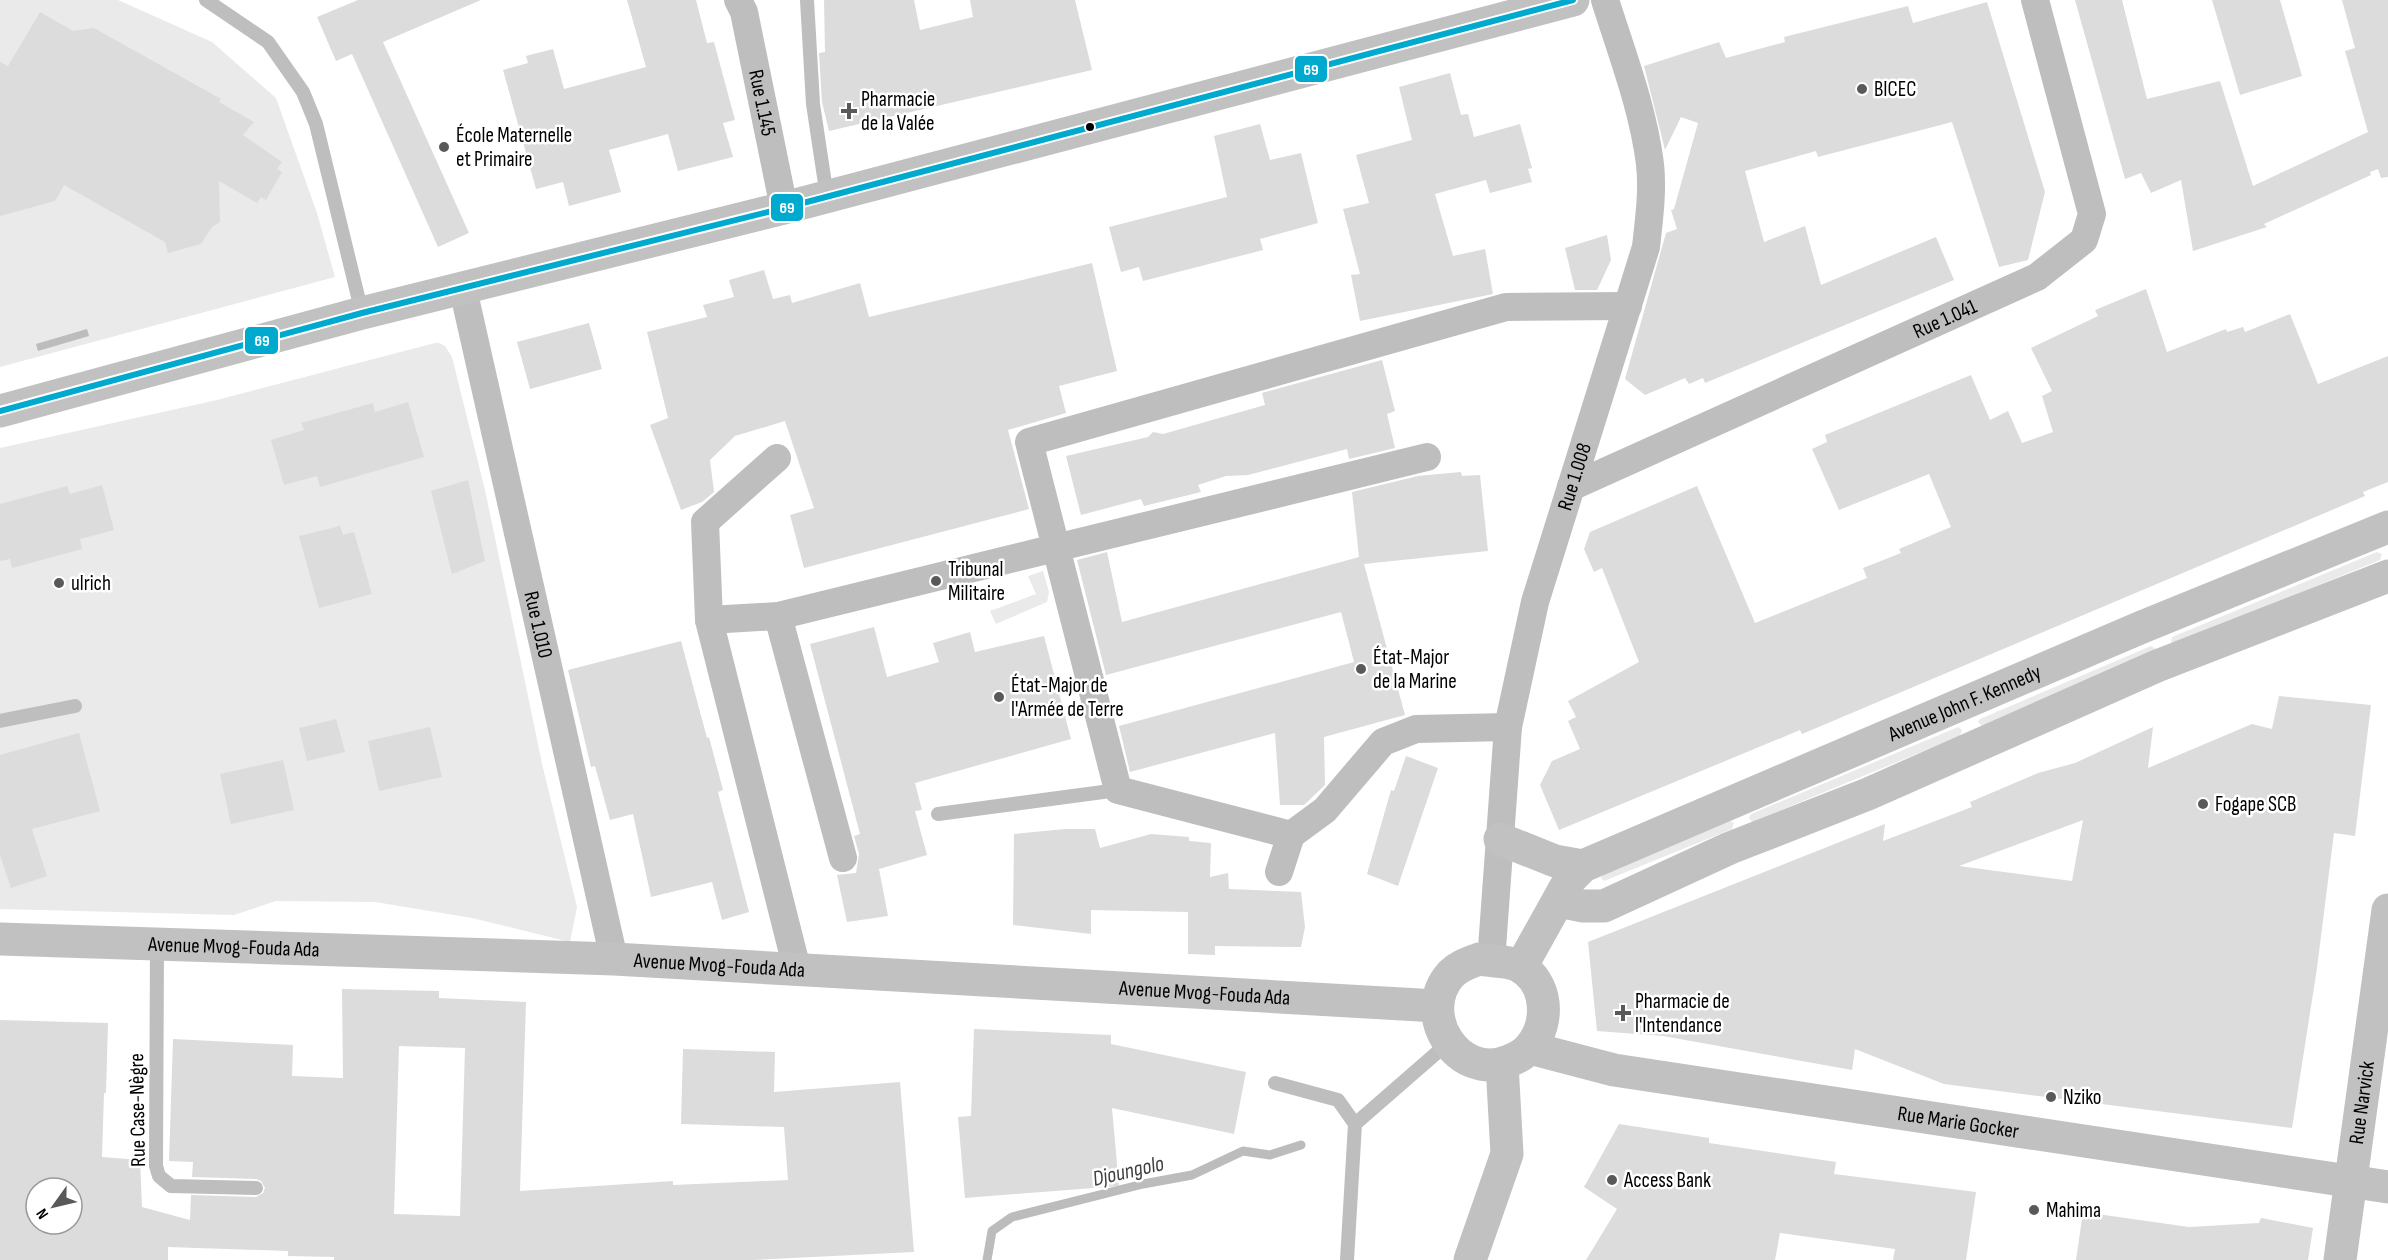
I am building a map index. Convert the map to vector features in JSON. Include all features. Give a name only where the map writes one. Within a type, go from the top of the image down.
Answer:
[{"type":"main road","points":[[0,411],[362,313],[827,197],[1573,0]]},
{"type":"main road","name":"Avenue John F. Kennedy","points":[[1506,964],[1559,901],[1570,879],[1583,866],[2142,627],[2388,527]]},
{"type":"main road","name":"Avenue John F. Kennedy","points":[[1559,901],[1583,906],[1604,906],[1730,848],[1868,794],[2157,666],[2388,576]]},
{"type":"main road","points":[[2142,627],[2157,666]]},
{"type":"main road","points":[[1948,710],[1965,752]]},
{"type":"main road","points":[[1714,809],[1730,848]]},
{"type":"main road","points":[[1500,839],[1555,861],[1583,866]]},
{"type":"main road","name":"Rue Narvick","points":[[2340,1260],[2388,910]]},
{"type":"main road","name":"Avenue Mvog-Fouda Ada","points":[[0,939],[157,942],[614,959],[1437,1006]]},
{"type":"main road","points":[[1479,958],[1506,964],[1536,983],[1542,996],[1543,1024],[1530,1048],[1519,1057],[1502,1064],[1484,1065],[1467,1059],[1448,1043],[1439,1025],[1437,1006],[1443,987],[1451,974],[1463,965],[1479,958]]},
{"type":"main road","name":"Rue Marie Gocker","points":[[1530,1048],[1614,1070],[2388,1187]]},
{"type":"main road","points":[[1470,1260],[1507,1154],[1502,1064]]},
{"type":"street","name":"Rue 1.008","points":[[1506,964],[1500,839],[1508,727],[1535,602],[1646,247],[1651,203],[1650,166],[1641,116],[1605,0]]},
{"type":"street","name":"Rue 1.041","points":[[1571,487],[2037,277],[2084,240],[2092,214],[2035,0]]},
{"type":"street","name":"Rue 1.145","points":[[741,4],[784,208]]},
{"type":"street","name":"Rue 1.010","points":[[463,289],[614,959]]},
{"type":"street","points":[[1291,835],[1118,790],[1029,442],[1506,307],[1628,306]]},
{"type":"street","points":[[709,620],[778,616],[1426,457]]},
{"type":"street","points":[[777,458],[705,522],[709,620],[797,969]]},
{"type":"street","points":[[778,616],[843,858]]},
{"type":"street","points":[[1279,872],[1291,835],[1324,810],[1383,742],[1416,729],[1508,727]]},
{"type":"lane","points":[[206,0],[268,42],[303,92],[316,124],[362,313]]},
{"type":"lane","points":[[807,0],[813,104],[827,197]]},
{"type":"lane","points":[[0,722],[75,706]]},
{"type":"lane","points":[[938,814],[1118,790]]},
{"type":"lane","name":"Rue Case-Nègre","points":[[157,942],[156,1166],[159,1176],[171,1186],[256,1188]]},
{"type":"lane","points":[[1355,1124],[1448,1043]]},
{"type":"lane","points":[[1275,1083],[1338,1100],[1355,1124],[1347,1260]]},
{"type":"shaded area","points":[[0,0],[118,0],[212,42],[276,98],[317,213],[335,277],[0,367]]},
{"type":"shaded area","points":[[87,329],[89,336],[38,351],[36,344]]},
{"type":"shaded area","points":[[435,343],[445,346],[452,357],[485,490],[543,768],[577,907],[570,942],[472,918],[375,902],[276,901],[234,915],[0,909],[0,448],[217,400]]},
{"type":"shaded area","points":[[2377,552],[2382,554],[2380,560],[2175,644],[2171,642],[2172,637]]},
{"type":"shaded area","points":[[1043,571],[1049,592],[1047,602],[996,624],[990,611],[1036,594],[1028,576]]},
{"type":"shaded area","points":[[2151,646],[2156,649],[1982,726],[1978,722],[1980,719]]},
{"type":"shaded area","points":[[1958,727],[1962,730],[1960,736],[1752,822],[1749,818],[1751,814]]},
{"type":"shaded area","points":[[1730,821],[1734,823],[1732,829],[1604,881],[1601,878],[1602,874]]},
{"type":"building","points":[[358,0],[481,0],[383,42],[469,233],[438,247],[352,54],[336,61],[317,17]]},
{"type":"building","points":[[627,0],[696,0],[707,43],[714,42],[735,120],[723,123],[733,157],[678,171],[668,134],[609,150],[621,192],[569,206],[563,182],[536,189],[503,70],[528,63],[526,56],[553,49],[564,89],[646,67]]},
{"type":"building","points":[[824,0],[914,0],[920,30],[973,17],[970,0],[1075,0],[1092,70],[829,131],[822,102],[819,53],[825,52]]},
{"type":"building","points":[[2075,0],[2122,0],[2147,99],[2220,81],[2253,186],[2368,132],[2345,51],[2355,48],[2342,0],[2388,0],[2388,177],[2381,178],[2378,169],[2370,172],[2371,175],[2264,224],[2267,227],[2193,251],[2181,180],[2151,193],[2141,173],[2125,179]]},
{"type":"building","points":[[2212,0],[2280,0],[2302,76],[2240,95]]},
{"type":"building","points":[[1987,2],[2045,192],[2028,260],[1999,267],[1952,122],[1818,157],[1816,151],[1745,171],[1764,242],[1805,226],[1821,285],[1936,237],[1954,280],[1705,383],[1703,378],[1689,384],[1685,378],[1645,395],[1625,379],[1666,233],[1677,229],[1671,210],[1674,209],[1698,123],[1681,117],[1665,150],[1644,66],[1719,42],[1726,58],[1785,42],[1784,37],[1908,6],[1913,23]]},
{"type":"building","points":[[40,12],[73,31],[94,28],[221,99],[219,102],[254,122],[243,135],[282,162],[277,169],[282,172],[266,200],[261,197],[257,203],[219,181],[220,222],[212,227],[201,244],[168,253],[165,242],[64,185],[55,201],[0,216],[0,62],[8,66]]},
{"type":"building","points":[[1450,73],[1461,115],[1468,114],[1474,137],[1520,124],[1532,168],[1528,169],[1532,182],[1490,193],[1486,180],[1435,194],[1453,256],[1485,249],[1493,294],[1360,321],[1351,275],[1360,274],[1343,209],[1369,203],[1356,155],[1412,140],[1399,87]]},
{"type":"building","points":[[1260,124],[1270,160],[1301,153],[1318,223],[1260,239],[1263,250],[1143,281],[1139,267],[1121,272],[1109,227],[1227,197],[1214,136]]},
{"type":"building","points":[[1607,235],[1611,260],[1597,290],[1575,290],[1565,248]]},
{"type":"building","points":[[1092,263],[1117,371],[1059,386],[1066,413],[1008,430],[1029,509],[804,568],[790,515],[814,508],[785,421],[735,436],[710,460],[714,492],[702,502],[681,510],[650,425],[668,418],[647,332],[707,317],[703,305],[734,297],[729,280],[764,270],[773,299],[790,295],[792,303],[860,283],[869,317]]},
{"type":"building","points":[[2146,289],[2167,352],[2226,329],[2227,332],[2243,327],[2245,332],[2290,314],[2318,384],[2388,356],[2388,482],[2363,492],[2365,496],[1802,734],[1800,730],[1559,830],[1540,785],[1552,761],[1580,749],[1568,721],[1576,717],[1568,701],[1639,662],[1602,568],[1594,572],[1584,549],[1590,532],[1697,486],[1755,623],[1867,578],[1863,568],[1901,553],[1899,549],[1951,527],[1929,474],[1839,510],[1812,449],[1827,442],[1825,435],[1971,375],[1990,420],[2008,411],[2022,443],[2053,432],[2042,396],[2052,391],[2031,348],[2098,316],[2095,310]]},
{"type":"building","points":[[589,323],[602,369],[530,389],[517,342]]},
{"type":"building","points":[[1382,360],[1395,411],[1387,414],[1395,448],[1349,459],[1347,449],[1248,475],[1226,476],[1198,485],[1201,492],[1144,506],[1141,499],[1081,515],[1066,456],[1148,437],[1153,432],[1163,434],[1265,405],[1262,393]]},
{"type":"building","points":[[408,402],[424,457],[320,487],[317,476],[284,485],[271,440],[304,430],[301,423],[373,403],[375,412]]},
{"type":"building","name":"État-Major de la Marine","points":[[1461,472],[1462,476],[1480,475],[1488,551],[1364,564],[1405,715],[1324,737],[1325,785],[1304,805],[1280,805],[1275,733],[1130,772],[1119,726],[1354,662],[1341,612],[1106,675],[1077,560],[1107,552],[1122,622],[1359,557],[1352,492],[1418,476]]},
{"type":"building","points":[[468,480],[485,561],[452,574],[431,491]]},
{"type":"building","points":[[102,485],[114,530],[80,539],[82,549],[12,568],[10,559],[0,561],[0,504],[67,486],[70,494]]},
{"type":"building","points":[[340,526],[343,535],[354,532],[372,594],[319,608],[299,536]]},
{"type":"building","points":[[874,627],[887,677],[939,662],[933,643],[970,632],[975,652],[1044,636],[1071,739],[915,783],[922,810],[915,811],[927,855],[879,869],[888,916],[847,922],[837,875],[856,873],[859,854],[854,836],[860,834],[810,644]]},
{"type":"building","points":[[681,641],[723,790],[718,792],[749,912],[722,920],[712,882],[651,897],[633,814],[610,820],[595,766],[591,767],[568,670]]},
{"type":"building","points":[[2279,696],[2371,705],[2355,836],[2334,833],[2317,968],[2292,1128],[1944,1084],[1855,1049],[1852,1070],[1663,1036],[1597,1031],[1588,942],[1885,824],[1883,841],[1972,807],[1970,802],[2038,773],[2075,763],[2153,727],[2148,768],[2252,724],[2272,729]],"holes":[[[2083,820],[2072,881],[1959,866]]]},
{"type":"building","points":[[336,719],[345,752],[307,761],[299,728]]},
{"type":"building","points":[[430,727],[442,777],[379,791],[368,741]]},
{"type":"building","points":[[79,733],[100,811],[32,829],[47,876],[11,888],[0,855],[0,755]]},
{"type":"building","points":[[1406,756],[1438,768],[1398,886],[1367,874],[1391,790],[1394,791]]},
{"type":"building","points":[[283,760],[294,810],[231,824],[220,774]]},
{"type":"building","points":[[1065,829],[1095,829],[1100,848],[1151,834],[1189,837],[1189,841],[1211,843],[1210,877],[1228,873],[1229,889],[1301,892],[1305,927],[1301,947],[1215,946],[1215,955],[1188,954],[1188,912],[1091,910],[1091,934],[1013,925],[1014,834]]},
{"type":"building","points":[[342,989],[439,991],[439,998],[526,1002],[520,1191],[673,1181],[673,1185],[788,1180],[784,1127],[681,1124],[683,1049],[775,1052],[774,1092],[900,1082],[914,1252],[753,1260],[334,1260],[334,1257],[288,1256],[288,1251],[168,1247],[168,1260],[0,1260],[0,1020],[108,1023],[102,1157],[140,1160],[142,1207],[190,1220],[191,1195],[256,1197],[263,1193],[265,1188],[261,1181],[256,1179],[192,1177],[193,1162],[169,1161],[173,1039],[293,1045],[292,1076],[343,1078]],"holes":[[[399,1046],[465,1048],[460,1216],[394,1214]]]},
{"type":"building","points":[[974,1029],[1111,1035],[1111,1044],[1246,1072],[1234,1134],[1112,1108],[1119,1186],[965,1198],[958,1117],[971,1116]]},
{"type":"building","points":[[1619,1124],[1709,1138],[1709,1143],[1836,1162],[1834,1174],[1976,1192],[1966,1260],[1893,1260],[1895,1249],[1780,1233],[1775,1260],[1586,1260],[1617,1209],[1584,1187]]},
{"type":"building","points":[[2083,1212],[2189,1227],[2259,1223],[2261,1218],[2313,1228],[2308,1260],[2076,1260]]},
{"type":"waterway","name":"Djoungolo","points":[[987,1260],[992,1231],[1012,1217],[1143,1184],[1192,1175],[1243,1151],[1270,1155],[1301,1145]]},
{"type":"transit line","name":"69","points":[[0,411],[362,313],[784,208],[1573,0]]},
{"type":"place","name":"BICEC","points":[[1862,89]]},
{"type":"place","name":"Pharmacie de la Valée","points":[[849,111]]},
{"type":"place","name":"École Maternelle et Primaire","points":[[444,147]]},
{"type":"place","name":"Tribunal Militaire","points":[[936,581]]},
{"type":"place","name":"ulrich","points":[[59,583]]},
{"type":"place","name":"État-Major de la Marine","points":[[1361,669]]},
{"type":"place","name":"État-Major de l'Armée de Terre","points":[[999,697]]},
{"type":"place","name":"Fogape SCB","points":[[2203,804]]},
{"type":"place","name":"Pharmacie de l'Intendance","points":[[1623,1013]]},
{"type":"place","name":"Nziko","points":[[2051,1097]]},
{"type":"place","name":"Access Bank","points":[[1612,1180]]},
{"type":"place","name":"Mahima","points":[[2034,1210]]}]
